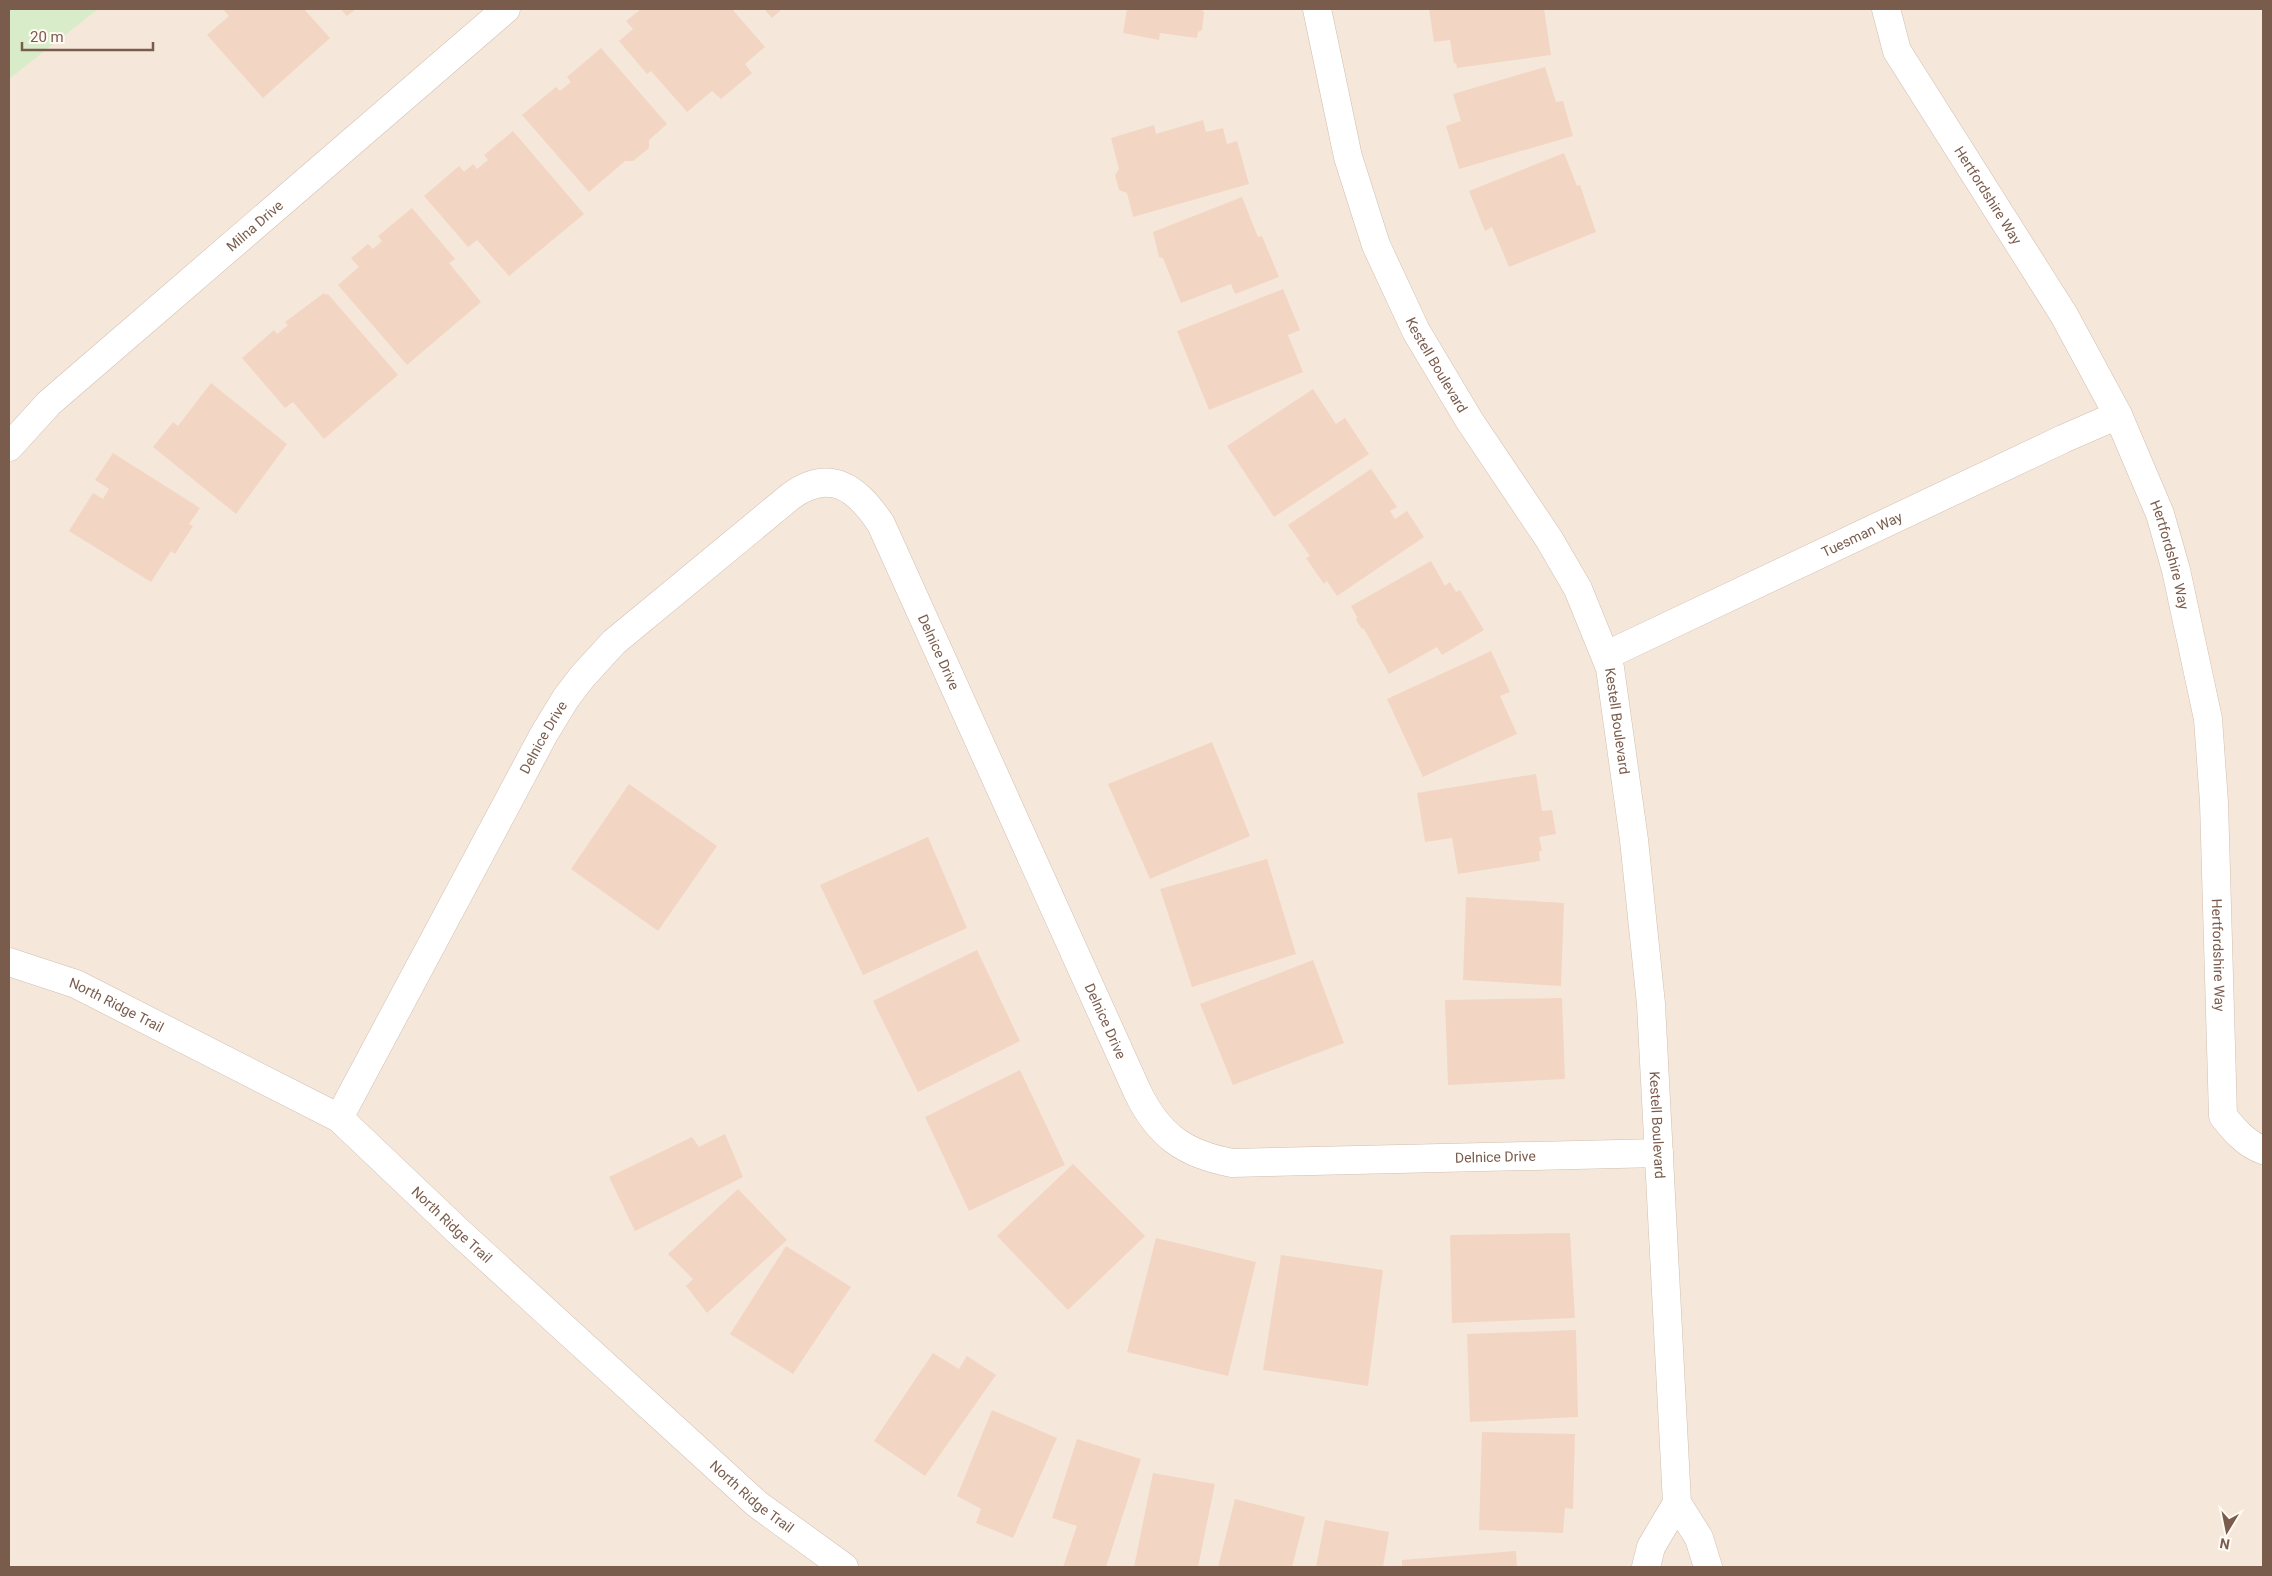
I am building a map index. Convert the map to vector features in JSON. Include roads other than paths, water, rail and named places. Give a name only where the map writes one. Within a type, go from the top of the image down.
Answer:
[{"type":"street","name":"Milna Drive","points":[[9,447],[49,404],[506,9]]},
{"type":"street","name":"Kestell Boulevard","points":[[1317,9],[1348,157],[1376,246],[1416,332],[1469,420],[1549,538],[1578,589],[1607,655],[1616,701],[1634,840],[1651,1004],[1676,1503]]},
{"type":"street","name":"Hertfordshire Way","points":[[1886,9],[1897,51],[2064,315],[2118,415],[2160,514],[2176,570],[2208,719],[2214,802],[2223,1116],[2239,1135],[2263,1150]]},
{"type":"street","name":"Tuesman Way","points":[[1607,655],[2063,439],[2118,415]]},
{"type":"street","name":"Delnice Drive","points":[[338,1118],[544,734],[566,698],[582,677],[614,642],[791,496],[803,487],[826,482],[847,488],[857,495],[866,503],[881,524],[1138,1093],[1150,1115],[1168,1136],[1195,1153],[1232,1163],[1659,1153]]},
{"type":"street","name":"North Ridge Trail","points":[[9,962],[76,984],[338,1118],[757,1504],[844,1567]]},
{"type":"street","points":[[1646,1567],[1651,1547],[1676,1503],[1699,1538],[1708,1567]]}]
